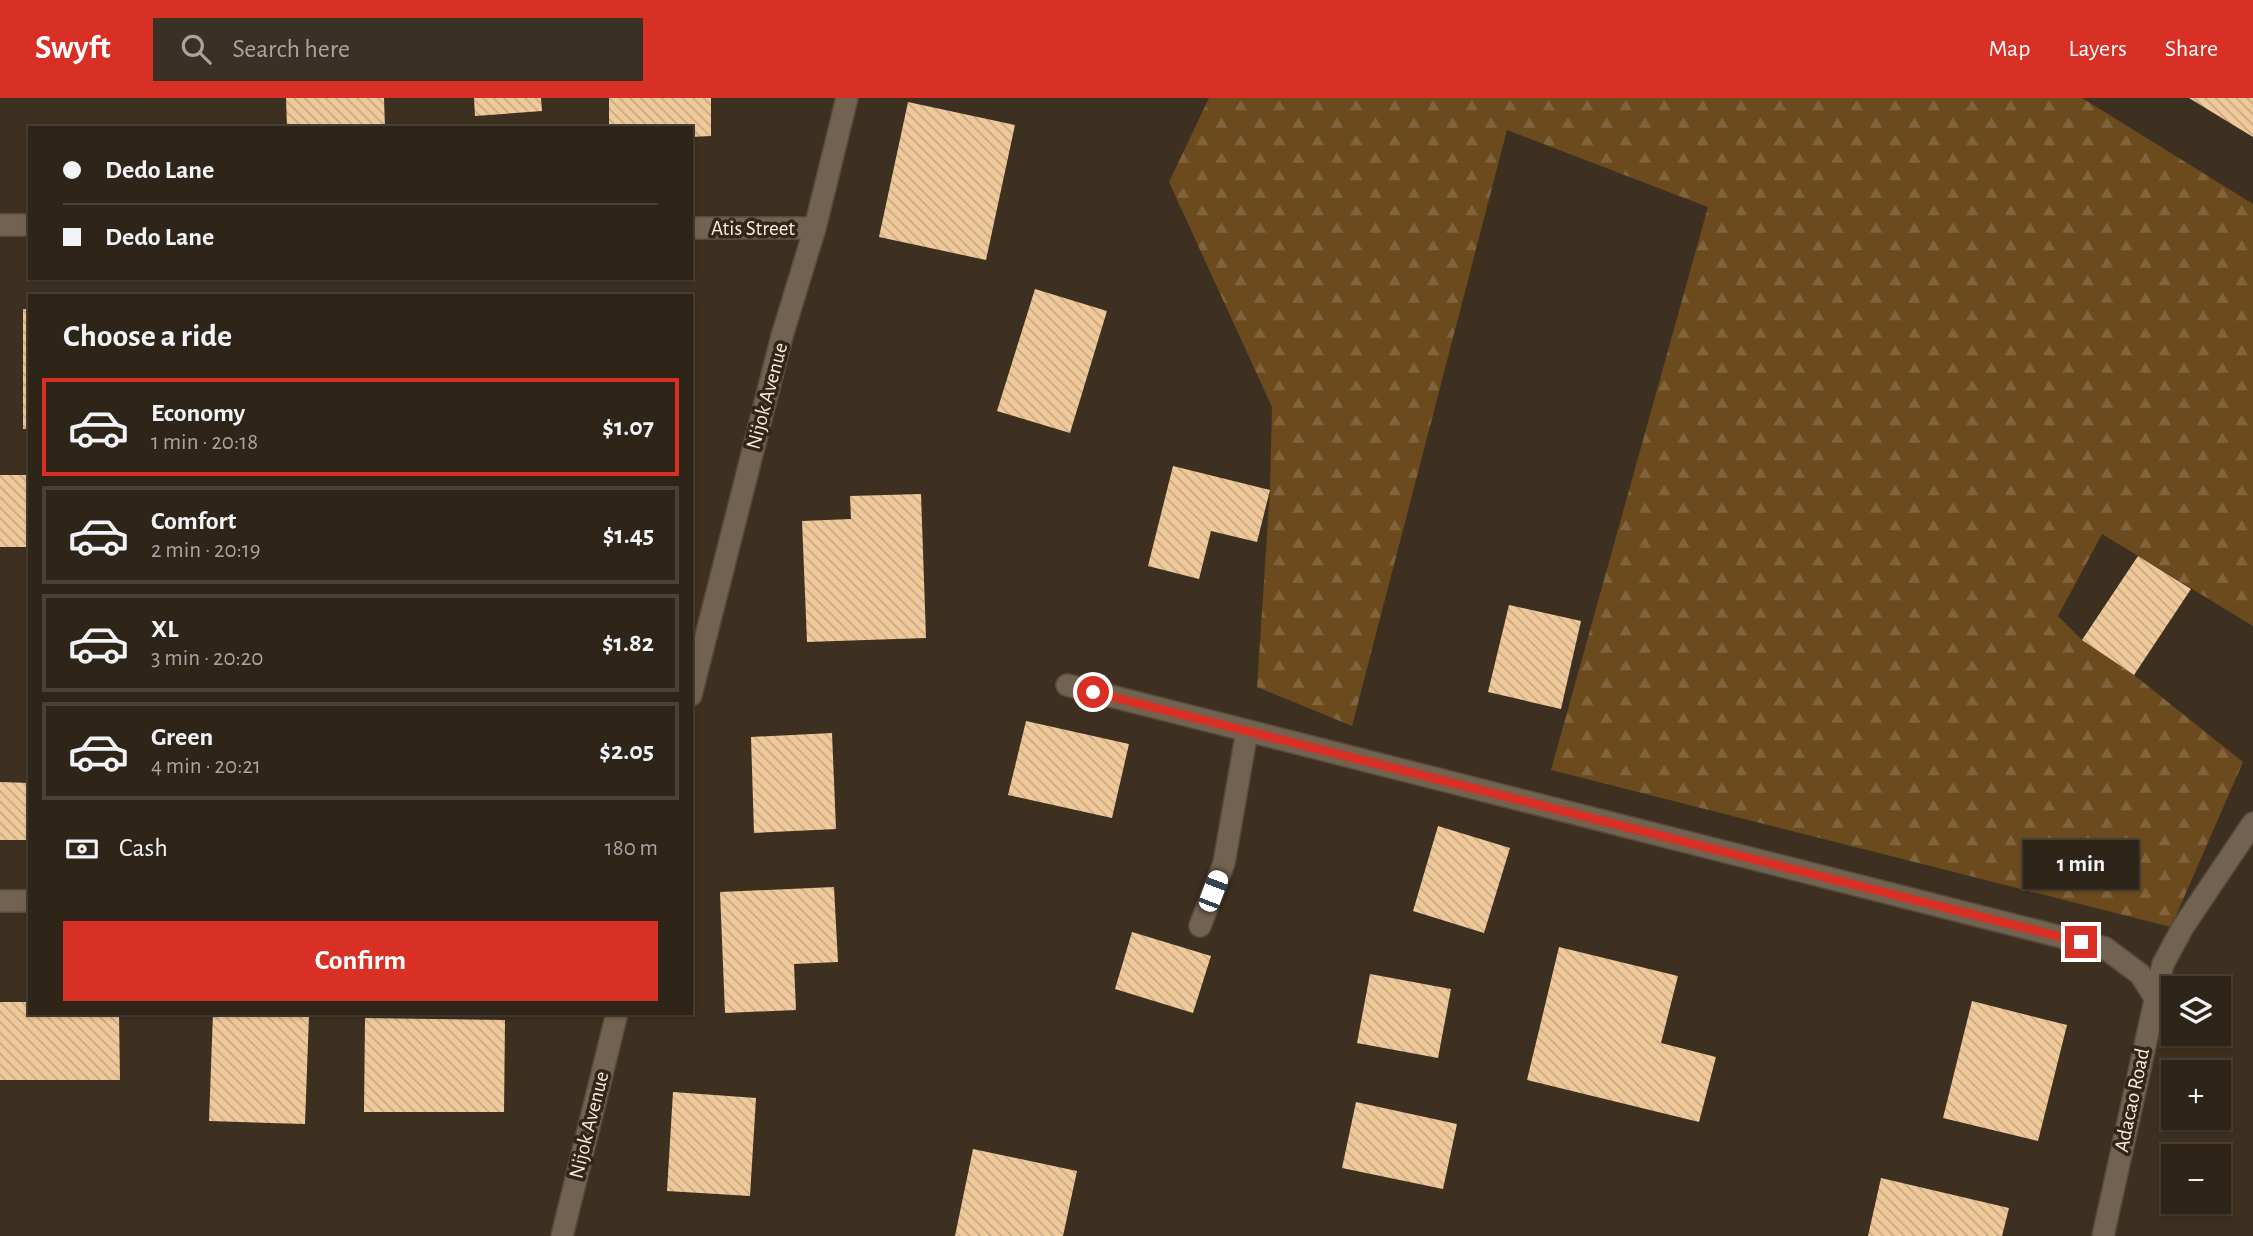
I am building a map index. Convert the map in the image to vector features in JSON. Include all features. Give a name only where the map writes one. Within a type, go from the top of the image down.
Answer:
[{"type":"street","name":"Nijok Avenue","points":[[693,687],[782,336],[815,228],[847,98]]},
{"type":"street","points":[[0,225],[28,225]]},
{"type":"street","name":"Atis Street","points":[[693,228],[815,228]]},
{"type":"street","points":[[1067,685],[2105,948],[2140,974],[2154,996]]},
{"type":"street","points":[[1200,926],[1224,863],[1247,730]]},
{"type":"street","name":"Adacao Road","points":[[2103,1236],[2163,964],[2172,946],[2245,843],[2253,823]]},
{"type":"street","points":[[0,901],[28,901]]},
{"type":"street","name":"Nijok Avenue","points":[[562,1236],[617,1015]]},
{"type":"green space","points":[[1209,98],[2082,98],[2253,204],[2253,626],[2102,534],[2058,616],[2082,640],[2134,675],[2243,762],[2171,927],[1551,770],[1708,207],[1507,130],[1352,726],[1257,687],[1270,490],[1272,407],[1169,182]]},
{"type":"building","points":[[286,98],[384,98],[385,126],[287,126]]},
{"type":"building","points":[[474,98],[541,98],[542,111],[475,116]]},
{"type":"building","points":[[609,98],[711,98],[711,136],[693,137],[693,126],[609,126]]},
{"type":"building","points":[[2189,98],[2253,98],[2253,137]]},
{"type":"building","points":[[908,102],[1015,125],[986,260],[879,237]]},
{"type":"building","points":[[1035,289],[1107,311],[1070,433],[997,411]]},
{"type":"building","points":[[23,309],[28,309],[28,429],[23,429]]},
{"type":"building","points":[[1173,466],[1270,490],[1257,542],[1211,531],[1199,579],[1148,566]]},
{"type":"building","points":[[0,475],[28,475],[28,547],[0,547]]},
{"type":"building","points":[[921,494],[926,638],[807,642],[802,521],[851,519],[850,496]]},
{"type":"building","points":[[2138,556],[2191,589],[2134,675],[2082,640]]},
{"type":"building","points":[[1509,605],[1581,621],[1561,709],[1488,692]]},
{"type":"building","points":[[1026,721],[1129,744],[1112,818],[1008,795]]},
{"type":"building","points":[[832,733],[836,829],[754,833],[751,737]]},
{"type":"building","points":[[0,782],[28,783],[28,840],[0,840]]},
{"type":"building","points":[[1438,826],[1510,848],[1484,933],[1413,911]]},
{"type":"building","points":[[834,887],[838,962],[794,964],[796,1010],[725,1013],[720,892]]},
{"type":"building","points":[[1132,932],[1211,956],[1193,1013],[1115,989]]},
{"type":"building","points":[[1559,947],[1678,976],[1661,1043],[1716,1057],[1699,1122],[1527,1080]]},
{"type":"building","points":[[1370,974],[1451,989],[1438,1058],[1357,1043]]},
{"type":"building","points":[[1972,1001],[2067,1025],[2038,1141],[1943,1118]]},
{"type":"building","points":[[0,1002],[28,1002],[28,1015],[119,1015],[120,1080],[0,1080]]},
{"type":"building","points":[[213,1015],[309,1015],[305,1124],[209,1121]]},
{"type":"building","points":[[365,1018],[505,1020],[504,1112],[364,1112]]},
{"type":"building","points":[[673,1092],[756,1098],[750,1196],[667,1191]]},
{"type":"building","points":[[1356,1102],[1457,1124],[1443,1189],[1342,1168]]},
{"type":"building","points":[[973,1149],[1077,1171],[1063,1236],[955,1236]]},
{"type":"building","points":[[1881,1178],[2009,1208],[2002,1236],[1868,1236]]},
{"type":"route","points":[[1093,692],[2081,942]]}]
